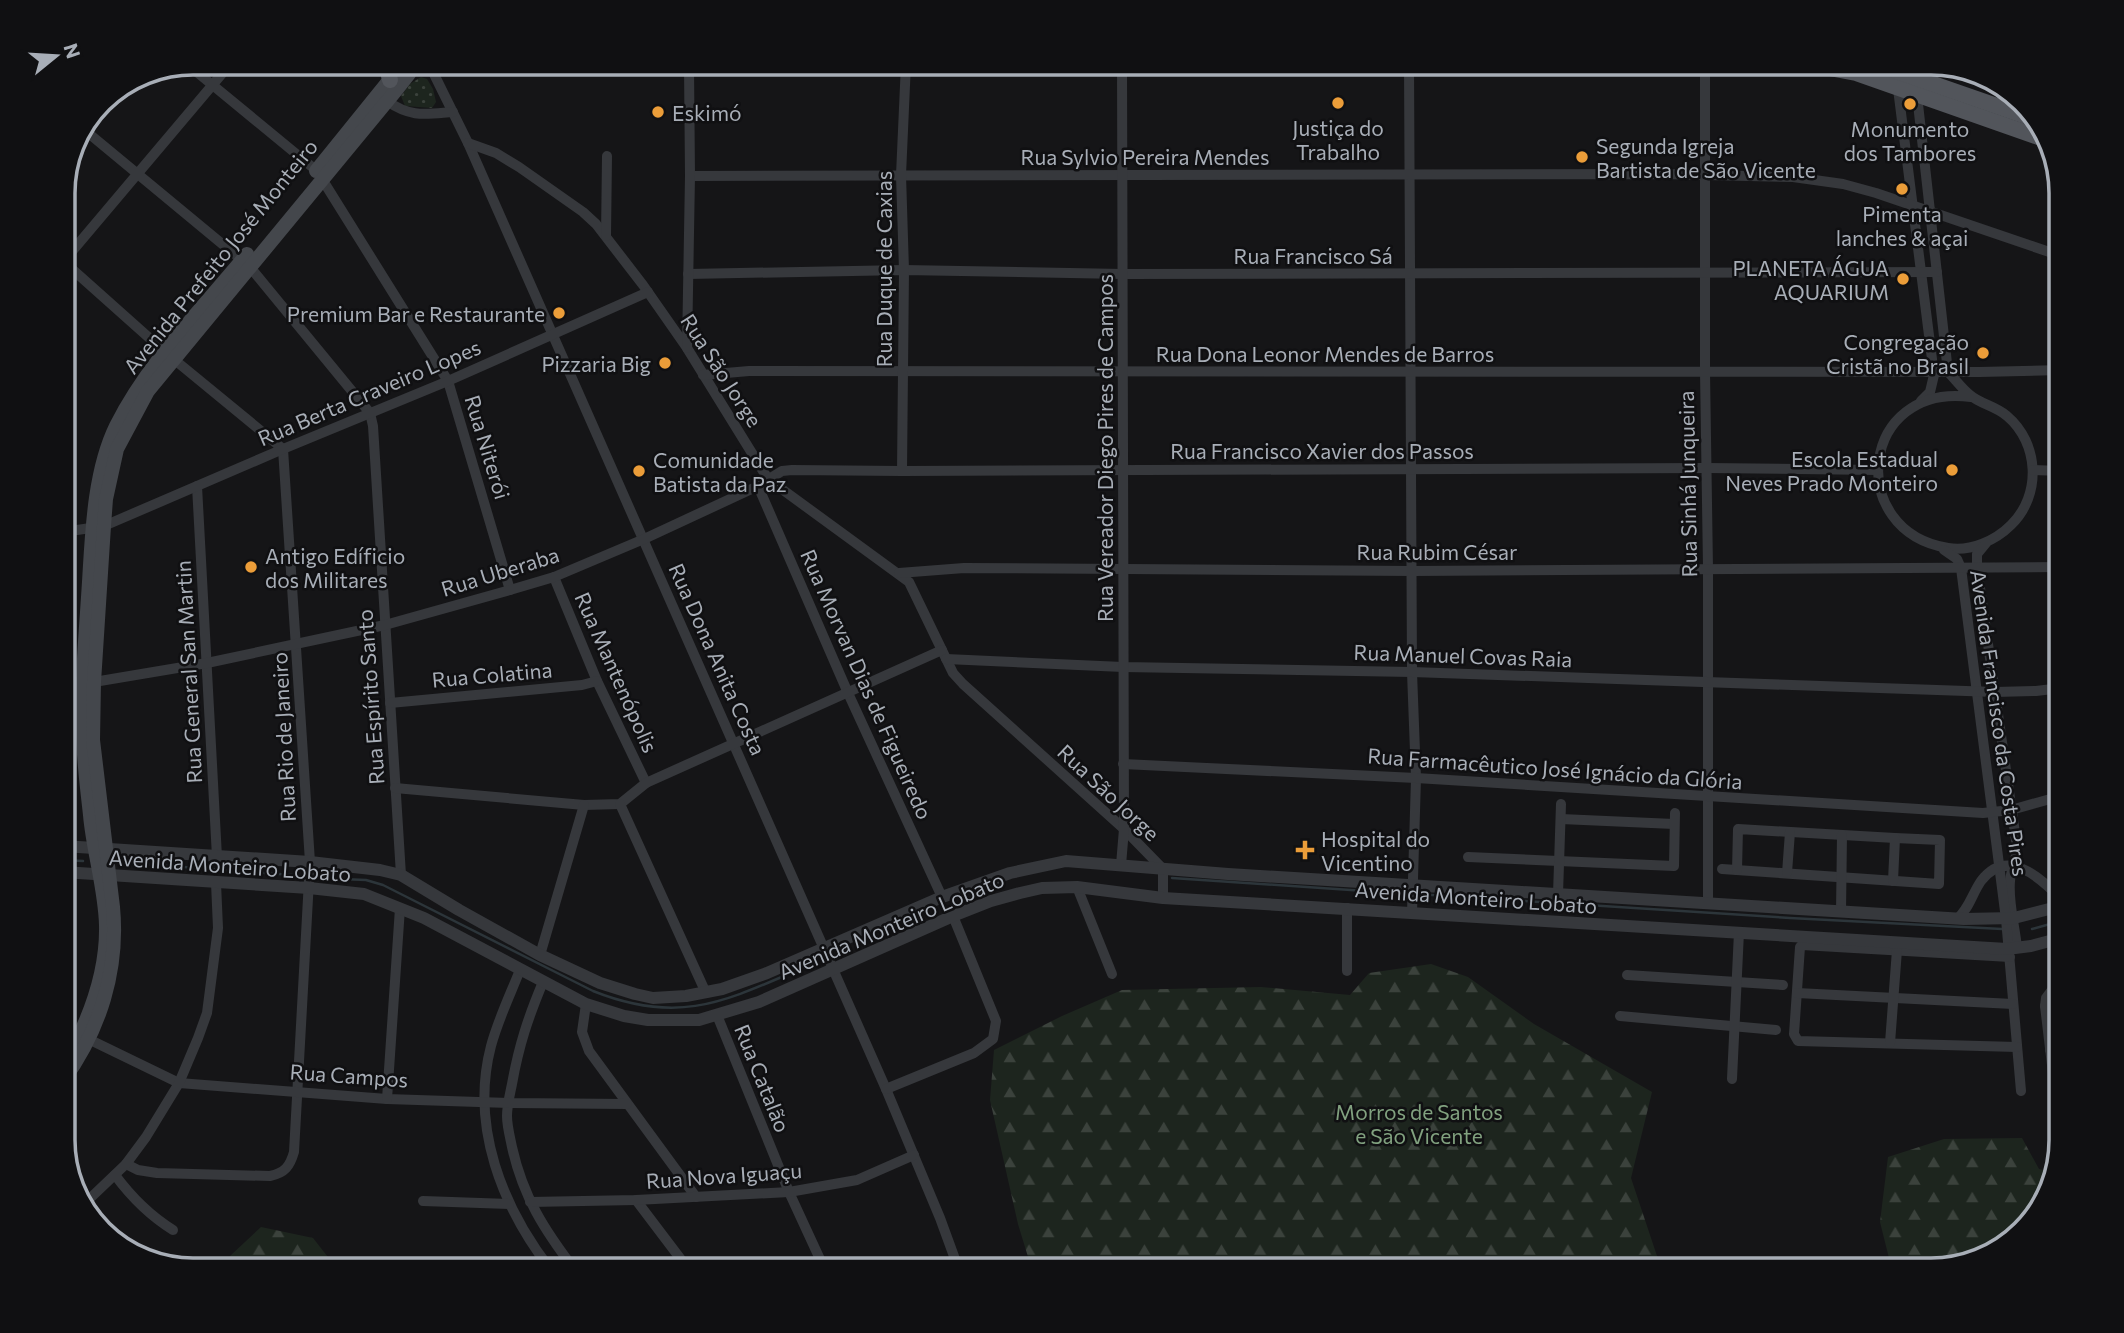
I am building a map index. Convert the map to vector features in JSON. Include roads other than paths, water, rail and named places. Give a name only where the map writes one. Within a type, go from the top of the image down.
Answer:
[{"type":"main road","points":[[395,83],[397,75]]},
{"type":"main road","points":[[395,83],[407,75]]},
{"type":"main road","points":[[1903,75],[1917,95],[2033,134]]},
{"type":"main road","points":[[1932,75],[2013,110]]},
{"type":"main road","name":"Avenida Prefeito José Monteiro","points":[[320,175],[387,101],[395,83]]},
{"type":"main road","name":"Avenida Prefeito José Monteiro","points":[[76,1048],[103,1007],[114,955],[116,928],[102,862],[83,731],[98,527],[107,447],[138,390],[170,356],[395,83]]},
{"type":"main road","name":"Avenida Prefeito José Monteiro","points":[[76,1060],[84,1037]]},
{"type":"street","name":"Rua Niterói","points":[[200,75],[320,175],[448,381],[510,590]]},
{"type":"street","points":[[76,247],[221,75]]},
{"type":"street","name":"Rua Dona Anita Costa","points":[[434,75],[468,143],[833,967],[914,1155],[954,1258]]},
{"type":"street","points":[[687,348],[689,75]]},
{"type":"street","name":"Rua Duque de Caxias","points":[[902,471],[904,270],[901,175],[906,75]]},
{"type":"street","name":"Rua Vereador Diego Pires de Campos","points":[[1121,865],[1124,829],[1122,75]]},
{"type":"street","points":[[1409,75],[1412,672],[1416,778],[1413,910]]},
{"type":"street","name":"Rua Sinhá Junqueira","points":[[1704,75],[1708,903]]},
{"type":"street","points":[[1902,75],[1913,206],[1933,384],[1930,392],[1896,421],[1886,436],[1880,452],[1880,488],[1888,510],[1908,531],[1934,545],[1951,549],[1989,541],[2008,528],[2020,515],[2031,491],[2033,470],[2028,448],[2017,426],[1993,406],[1971,397],[1950,395],[1918,404]]},
{"type":"street","points":[[1920,75],[1916,86],[1948,372],[1971,397]]},
{"type":"street","points":[[387,101],[403,111],[415,114],[453,112]]},
{"type":"street","points":[[91,135],[246,263],[370,413]]},
{"type":"street","name":"Rua São Jorge","points":[[468,143],[496,153],[583,212],[606,237],[687,348],[768,479],[909,582],[953,673],[978,700],[1124,829],[1163,870]]},
{"type":"street","points":[[606,237],[607,156]]},
{"type":"street","name":"Rua Sylvio Pereira Mendes","points":[[690,176],[1754,175],[1843,184],[2048,252]]},
{"type":"street","name":"Rua Francisco Sá","points":[[688,274],[904,270],[1123,274],[1937,272]]},
{"type":"street","points":[[76,273],[170,356],[283,449]]},
{"type":"street","name":"Rua Berta Craveiro Lopes","points":[[76,529],[98,527],[448,381],[648,292]]},
{"type":"street","name":"Rua Dona Leonor Mendes de Barros","points":[[703,375],[749,371],[2048,370]]},
{"type":"street","name":"Rua Espírito Santo","points":[[370,413],[373,426],[401,875]]},
{"type":"street","name":"Rua Rio de Janeiro","points":[[126,1164],[138,1170],[157,1172],[261,1176],[280,1174],[291,1162],[294,1152],[310,865],[283,449]]},
{"type":"street","name":"Rua Francisco Xavier dos Passos","points":[[768,479],[782,471],[793,470],[1878,470]]},
{"type":"street","points":[[2033,470],[2048,471]]},
{"type":"street","name":"Rua Uberaba","points":[[76,682],[207,663],[385,625],[510,590],[554,577],[644,539],[768,479]]},
{"type":"street","name":"Rua General San Martin","points":[[197,486],[217,857]]},
{"type":"street","name":"Rua Morvan Dias de Figueiredo","points":[[758,486],[848,693],[942,897]]},
{"type":"street","name":"Avenida Francisco da Costa Pires","points":[[1989,541],[1977,554],[1977,567],[2017,848],[2010,880],[2010,919]]},
{"type":"street","name":"Avenida Francisco da Costa Pires","points":[[1934,545],[1954,556],[1961,568],[1978,691],[1988,813],[2010,919]]},
{"type":"street","name":"Rua Rubim César","points":[[899,573],[964,568],[1413,571],[2048,567]]},
{"type":"street","name":"Rua Mantenópolis","points":[[554,577],[597,681],[646,783]]},
{"type":"street","points":[[395,788],[584,805],[620,804],[646,783],[848,693],[944,654]]},
{"type":"street","name":"Rua Manuel Covas Raia","points":[[944,654],[1123,667],[1412,672],[1995,692],[2049,689]]},
{"type":"street","name":"Rua Colatina","points":[[390,703],[582,685],[597,681]]},
{"type":"street","name":"Rua Farmacêutico José Ignácio da Glória","points":[[1124,764],[1416,778],[1988,813],[2049,799]]},
{"type":"street","points":[[620,804],[706,993]]},
{"type":"street","points":[[1558,894],[1562,804]]},
{"type":"street","points":[[540,955],[584,805]]},
{"type":"street","points":[[1468,857],[1674,866],[1675,813]]},
{"type":"street","points":[[1561,819],[1674,824]]},
{"type":"street","points":[[1722,869],[1939,884],[1940,840],[1738,830],[1737,870]]},
{"type":"street","points":[[1787,873],[1790,832]]},
{"type":"street","points":[[1841,912],[1842,835]]},
{"type":"street","points":[[1893,881],[1895,838]]},
{"type":"street","name":"Avenida Monteiro Lobato","points":[[76,851],[102,862],[216,883],[309,885],[364,894],[400,908],[586,1004],[624,1016],[648,1020],[699,1020],[759,1002],[953,916],[991,901],[1042,888],[1077,887],[1347,908],[1413,910],[2012,951],[2049,942]]},
{"type":"street","name":"Avenida Monteiro Lobato","points":[[76,869],[102,862],[217,857],[380,870],[401,875],[540,955],[600,983],[653,998],[706,993],[767,973],[942,897],[1010,873],[1066,861],[1413,889],[1558,894],[1957,919],[2010,919],[2049,909]]},
{"type":"street","points":[[1957,919],[1965,913],[1980,882],[2000,868],[2021,868],[2033,874],[2049,888]]},
{"type":"street","points":[[1163,870],[1163,895]]},
{"type":"street","points":[[91,1198],[126,1164],[146,1137],[179,1083],[207,1013],[218,928],[216,883]]},
{"type":"street","points":[[1077,887],[1112,974]]},
{"type":"street","points":[[387,1099],[400,908]]},
{"type":"street","points":[[1347,908],[1347,971]]},
{"type":"street","points":[[886,1089],[974,1054],[993,1039],[996,1021],[953,916]]},
{"type":"street","points":[[2010,919],[2021,1091]]},
{"type":"street","points":[[1732,1079],[1740,932]]},
{"type":"street","points":[[2012,951],[1897,950],[1802,944],[1794,1034],[1798,1041],[2017,1047]]},
{"type":"street","points":[[1890,1044],[1897,950]]},
{"type":"street","points":[[520,971],[491,1046],[485,1102],[487,1135],[509,1204],[525,1234],[542,1258]]},
{"type":"street","points":[[1627,975],[1783,985]]},
{"type":"street","points":[[543,982],[525,1024],[507,1115],[516,1166],[530,1202],[549,1236],[566,1258]]},
{"type":"street","points":[[1797,993],[2014,1004]]},
{"type":"street","points":[[2049,995],[2045,1006],[2049,1043]]},
{"type":"street","points":[[586,1004],[582,1032],[589,1051],[696,1197]]},
{"type":"street","name":"Rua Catalão","points":[[717,1015],[819,1258]]},
{"type":"street","points":[[1620,1017],[1776,1030]]},
{"type":"street","name":"Rua Campos","points":[[76,1035],[179,1083],[387,1099],[627,1104]]},
{"type":"street","name":"Rua Nova Iguaçu","points":[[530,1202],[789,1192],[857,1180],[914,1155]]},
{"type":"street","points":[[114,1175],[134,1201],[173,1230]]},
{"type":"street","points":[[636,1200],[680,1258]]},
{"type":"street","points":[[423,1201],[509,1204]]},
{"type":"waterway","points":[[76,861],[83,861]]},
{"type":"waterway","points":[[115,862],[293,875]]},
{"type":"waterway","points":[[315,878],[366,880],[383,885],[593,991],[625,1002],[680,1008],[705,1004],[755,988],[812,964]]},
{"type":"waterway","points":[[1172,878],[1409,894]]},
{"type":"waterway","points":[[1416,894],[2002,929]]},
{"type":"waterway","points":[[2032,929],[2049,924]]},
{"type":"place","name":"Justiça do Trabalho","points":[[1338,103]]},
{"type":"place","name":"Monumento dos Tambores","points":[[1910,104]]},
{"type":"place","name":"Eskimó","points":[[658,112]]},
{"type":"place","name":"Segunda Igreja Bartista de São Vicente","points":[[1582,157]]},
{"type":"place","name":"Pimenta lanches & açai","points":[[1902,189]]},
{"type":"place","name":"PLANETA ÁGUA AQUARIUM","points":[[1903,279]]},
{"type":"place","name":"Premium Bar e Restaurante","points":[[559,313]]},
{"type":"place","name":"Congregação Cristã no Brasil","points":[[1983,353]]},
{"type":"place","name":"Pizzaria Big","points":[[665,363]]},
{"type":"place","name":"Escola Estadual Neves Prado Monteiro","points":[[1952,470]]},
{"type":"place","name":"Comunidade Batista da Paz","points":[[639,471]]},
{"type":"place","name":"Antigo Edíficio dos Militares","points":[[251,567]]},
{"type":"place","name":"Hospital do Vicentino","points":[[1305,850]]},
{"type":"park label","name":"Morros de Santos e São Vicente","points":[[1419,1123]]}]
